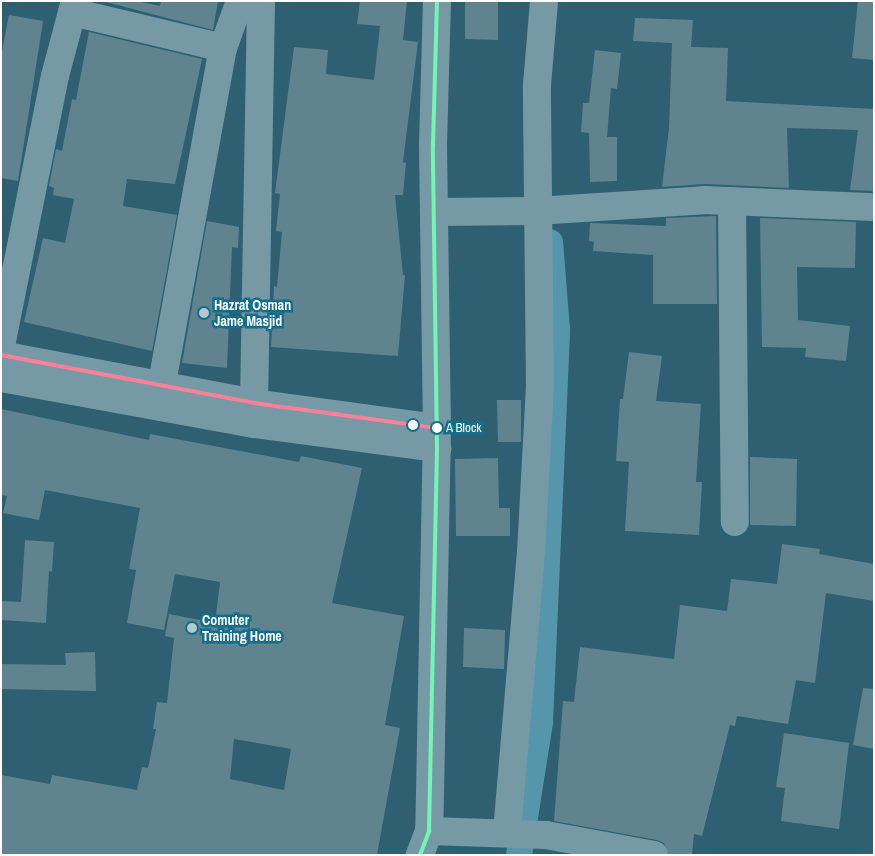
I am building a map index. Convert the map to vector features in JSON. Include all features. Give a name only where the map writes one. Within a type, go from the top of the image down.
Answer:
[{"type":"street","points":[[162,383],[223,48],[240,1]]},
{"type":"street","points":[[254,402],[261,1]]},
{"type":"street","points":[[437,1],[433,145],[436,212],[437,438],[424,843],[510,832],[546,834],[654,855]]},
{"type":"street","points":[[510,832],[531,552],[540,388],[541,210],[537,85],[544,1]]},
{"type":"street","points":[[1,346],[54,76],[73,7],[223,48]]},
{"type":"street","points":[[436,212],[541,210],[578,206],[732,201],[874,207]]},
{"type":"street","points":[[732,201],[735,522]]},
{"type":"street","points":[[1,355],[162,383],[437,438]]},
{"type":"street","points":[[1,378],[254,424],[437,438]]},
{"type":"building","points":[[102,1],[137,1],[160,6],[161,1],[218,1],[213,30]]},
{"type":"building","points":[[360,1],[407,1],[403,40],[418,42],[403,162],[406,163],[403,195],[395,195],[403,275],[405,275],[398,356],[271,347],[274,286],[277,287],[282,232],[276,231],[280,194],[275,193],[294,47],[328,50],[326,74],[374,80],[380,26],[357,24]]},
{"type":"building","points":[[465,1],[498,1],[498,40],[465,39]]},
{"type":"building","points":[[858,1],[874,1],[874,60],[852,58]]},
{"type":"building","points":[[9,15],[43,21],[18,181],[1,178],[1,56]]},
{"type":"building","points":[[635,18],[693,20],[691,47],[728,48],[726,101],[874,109],[874,191],[850,190],[858,130],[787,128],[789,188],[705,184],[662,187],[669,128],[672,43],[633,41]]},
{"type":"building","points":[[89,32],[202,59],[175,184],[127,179],[123,206],[177,215],[152,351],[24,322],[43,238],[65,243],[74,199],[53,195],[54,188],[49,186],[56,149],[62,151],[72,99],[76,100]]},
{"type":"building","points":[[595,50],[621,53],[617,89],[611,88],[607,137],[617,137],[617,181],[590,182],[589,133],[581,132],[583,103],[589,103]]},
{"type":"building","points":[[716,216],[717,304],[653,304],[653,255],[593,251],[594,242],[589,241],[590,223],[666,226],[666,218]]},
{"type":"building","points":[[760,218],[856,222],[855,268],[797,267],[798,320],[850,326],[846,361],[805,357],[806,348],[762,347]]},
{"type":"building","name":"Hazrat Osman Jame Masjid","points":[[207,221],[239,227],[238,248],[232,247],[227,368],[182,363]]},
{"type":"building","points":[[629,352],[662,356],[656,401],[701,404],[696,482],[702,482],[699,535],[625,531],[629,462],[616,461],[620,399],[623,399]]},
{"type":"building","points":[[497,400],[521,400],[521,442],[498,442]]},
{"type":"building","points":[[1,409],[149,440],[150,434],[299,462],[301,456],[362,468],[332,603],[404,616],[385,725],[400,728],[377,855],[1,855],[1,775],[50,784],[52,775],[137,790],[142,767],[148,768],[156,729],[153,729],[157,702],[167,703],[174,638],[165,636],[169,614],[215,623],[220,582],[175,574],[164,630],[127,623],[136,570],[129,569],[140,508],[45,490],[39,520],[3,513],[7,496],[1,495]],"holes":[[[234,739],[291,749],[284,790],[230,779]]]},
{"type":"building","points":[[750,457],[797,459],[796,526],[750,525]]},
{"type":"building","points":[[498,458],[499,508],[510,508],[510,536],[456,536],[455,459]]},
{"type":"building","points":[[25,540],[54,542],[52,572],[49,571],[46,623],[1,620],[1,601],[21,602]]},
{"type":"building","points":[[782,544],[820,549],[819,554],[874,564],[874,601],[826,593],[815,683],[796,680],[788,724],[737,716],[735,726],[730,725],[702,836],[694,834],[692,855],[669,855],[664,843],[657,840],[554,821],[563,701],[574,702],[580,647],[674,659],[680,605],[727,611],[731,579],[777,584]]},
{"type":"building","points":[[464,628],[505,630],[504,669],[463,667]]},
{"type":"building","points":[[95,652],[96,691],[1,689],[1,664],[66,665],[65,653]]},
{"type":"building","points":[[863,688],[874,689],[874,749],[853,745]]},
{"type":"building","points":[[784,733],[849,743],[839,829],[781,821],[785,788],[776,787]]},
{"type":"waterway","points":[[519,855],[540,722],[557,330],[550,242]]},
{"type":"transit line","points":[[420,855],[429,831],[437,448],[433,145],[437,1]]},
{"type":"transit line","points":[[1,355],[254,403],[437,428]]},
{"type":"place","name":"Hazrat Osman Jame Masjid","points":[[204,313]]},
{"type":"place","name":"A Block","points":[[437,428]]},
{"type":"place","name":"Comuter Training Home","points":[[192,628]]}]
